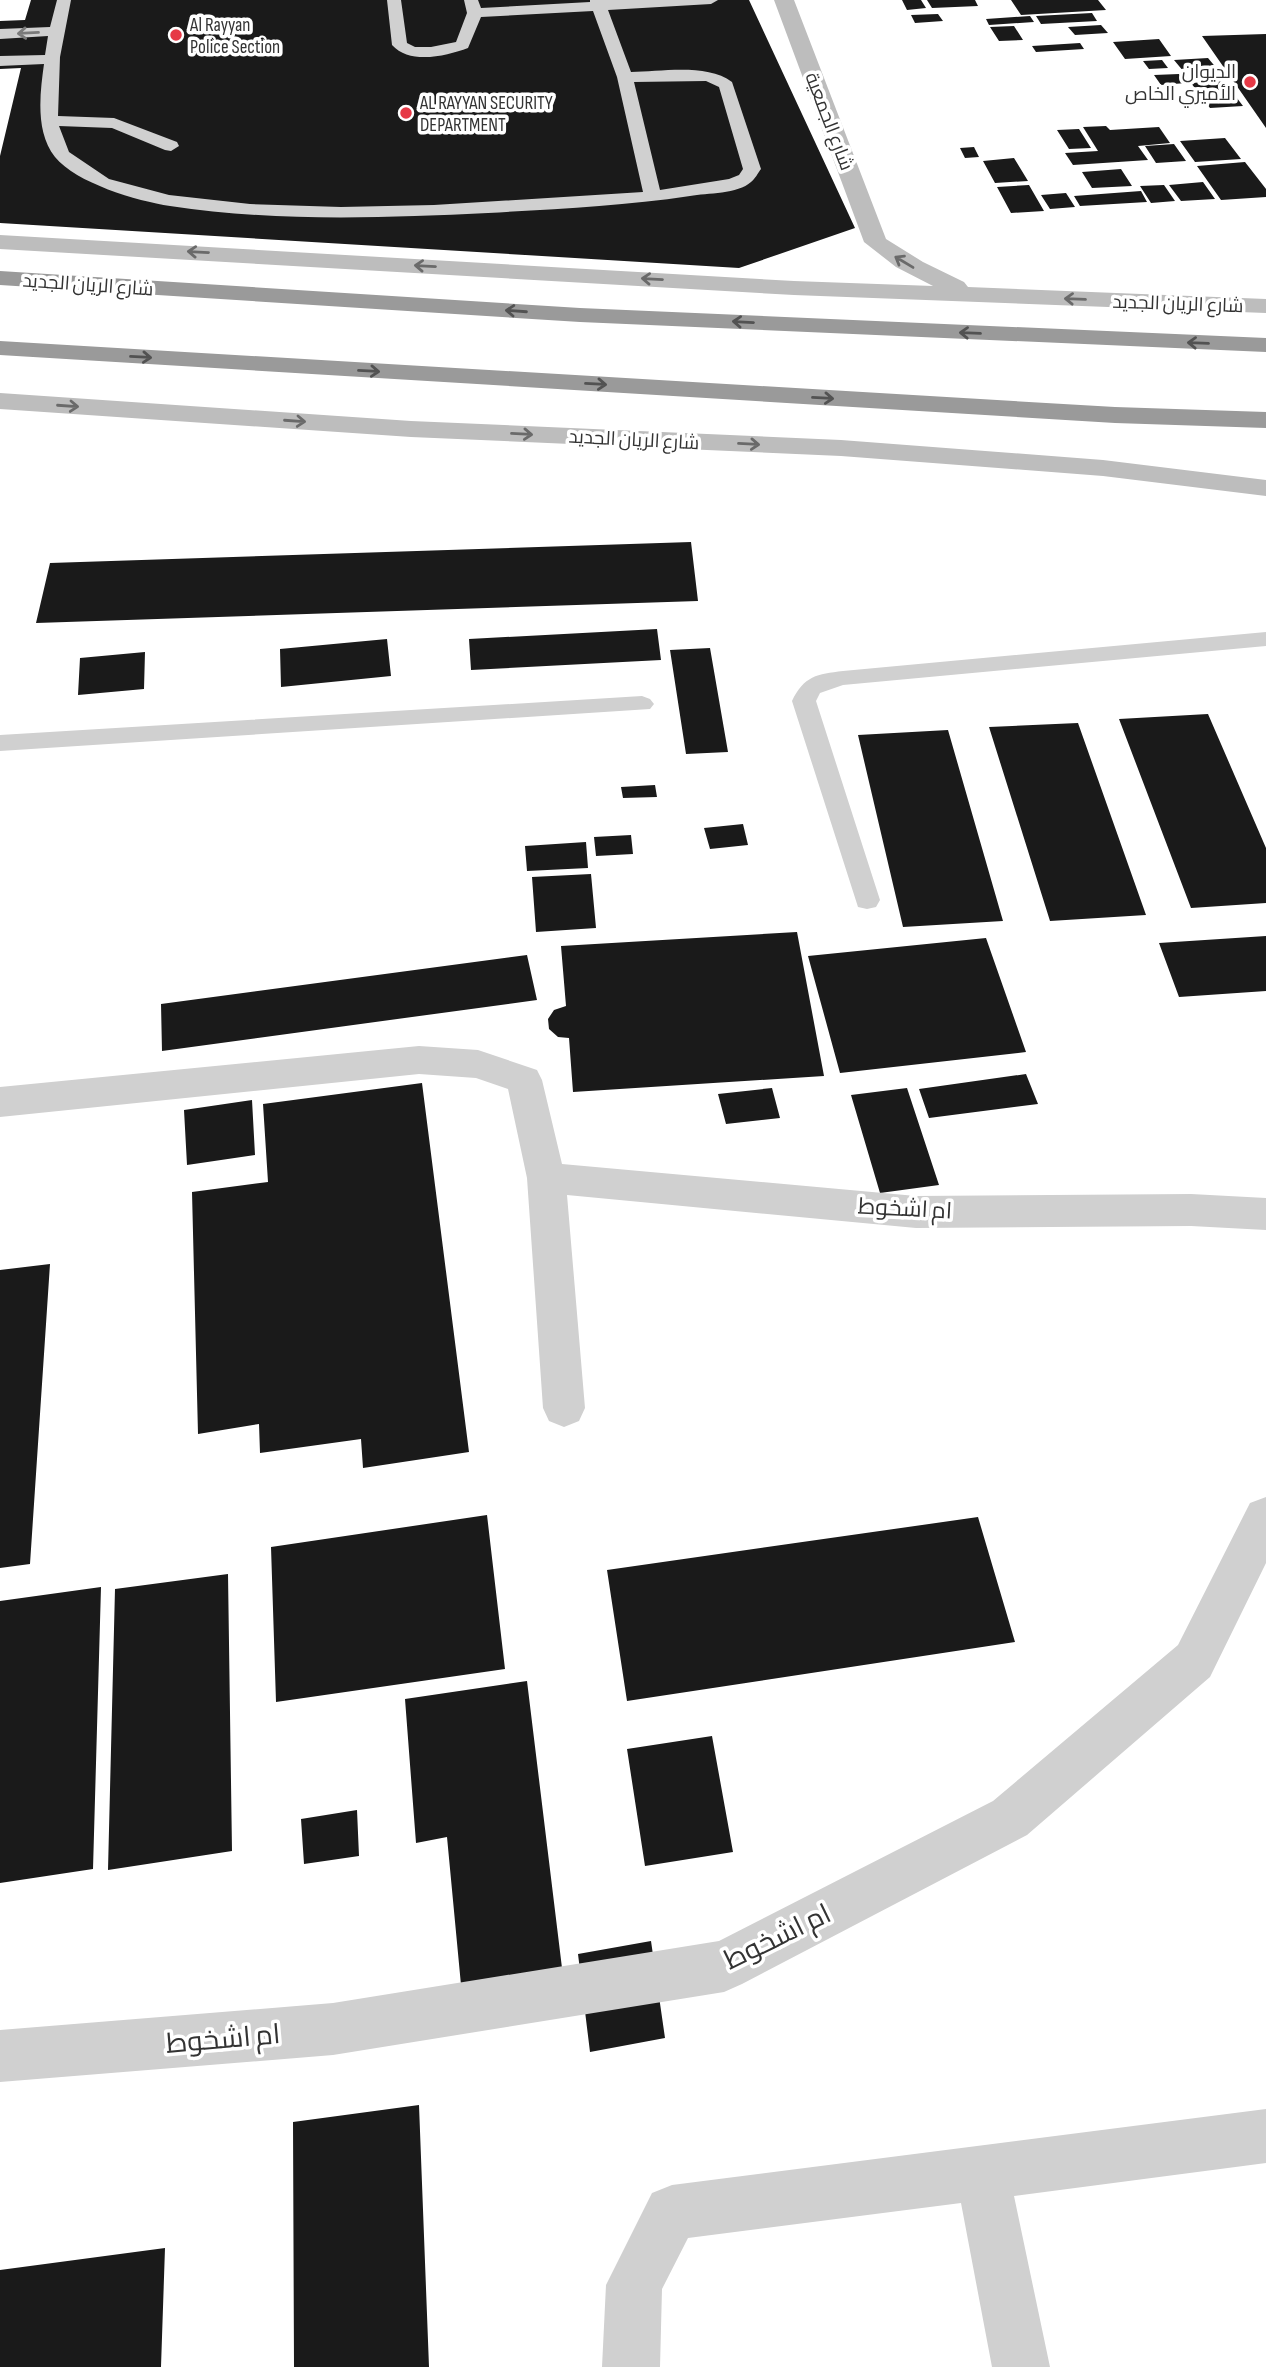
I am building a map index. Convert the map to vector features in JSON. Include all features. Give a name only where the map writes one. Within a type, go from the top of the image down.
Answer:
[{"type":"highway","name":"شارع الريان الجديد","points":[[0,278],[580,314],[1266,345]]},
{"type":"highway","points":[[0,348],[1087,414],[1266,420]]},
{"type":"street","name":"شارع الجمعية","points":[[784,0],[868,256]]},
{"type":"street","name":"شارع الريان الجديد","points":[[0,242],[794,288],[1266,306]]},
{"type":"street","points":[[794,288],[839,278],[868,256],[899,259],[935,279],[980,295]]},
{"type":"street","name":"شارع الريان الجديد","points":[[0,401],[411,429],[841,448],[1103,468],[1266,488]]},
{"type":"street","points":[[0,1102],[419,1060],[478,1064],[524,1080],[545,1178],[564,1408]]},
{"type":"street","name":"ام اشخوط","points":[[545,1178],[916,1212],[1191,1210],[1266,1214]]},
{"type":"street","name":"ام اشخوط","points":[[0,2056],[333,2029],[724,1966],[1010,1818],[1194,1661],[1266,1517]]},
{"type":"street","points":[[631,2367],[634,2285],[672,2213],[1266,2136]]},
{"type":"street","points":[[982,2172],[1021,2367]]},
{"type":"lane","points":[[64,0],[51,58],[50,121],[51,136],[62,155],[85,176],[151,199],[193,206],[338,211],[481,208],[653,196],[733,184],[746,179],[752,169],[726,85],[718,79],[706,76],[625,77]]},
{"type":"lane","points":[[394,0],[400,46],[412,51],[445,50],[463,45],[473,6],[711,0]]},
{"type":"lane","points":[[598,3],[625,77],[653,196]]},
{"type":"lane","points":[[0,34],[56,31]]},
{"type":"lane","points":[[0,61],[51,58]]},
{"type":"lane","points":[[50,121],[114,123],[171,146]]},
{"type":"lane","points":[[867,900],[804,701],[810,688],[827,680],[843,678],[1266,639]]},
{"type":"lane","points":[[0,743],[642,704]]},
{"type":"building","name":"AL RAYYAN SECURITY DEPARTMENT","points":[[31,0],[749,0],[855,228],[739,268],[0,223],[0,156],[21,68],[0,69],[0,21],[25,20]]},
{"type":"building","points":[[902,0],[921,0],[926,8],[907,10]]},
{"type":"building","points":[[927,0],[975,0],[978,6],[932,8]]},
{"type":"building","points":[[1011,0],[1098,0],[1106,10],[1021,15]]},
{"type":"building","points":[[1092,13],[1097,21],[1041,24],[1036,16]]},
{"type":"building","points":[[938,14],[943,21],[915,23],[911,15]]},
{"type":"building","points":[[1030,16],[1034,22],[989,25],[986,19]]},
{"type":"building","points":[[1101,25],[1108,33],[1075,35],[1068,27]]},
{"type":"building","points":[[1014,26],[1023,40],[999,41],[990,27]]},
{"type":"building","name":"الديوان الأميري الخاص","points":[[1266,34],[1266,128],[1202,36]]},
{"type":"building","points":[[1159,39],[1171,56],[1125,59],[1113,42]]},
{"type":"building","points":[[1080,43],[1084,49],[1036,52],[1032,46]]},
{"type":"building","points":[[1208,58],[1218,70],[1184,72],[1174,60]]},
{"type":"building","points":[[1162,60],[1168,68],[1149,69],[1143,61]]},
{"type":"building","points":[[1179,74],[1186,83],[1161,85],[1154,75]]},
{"type":"building","points":[[1224,81],[1243,106],[1210,108],[1191,83]]},
{"type":"building","points":[[1106,126],[1110,130],[1159,127],[1170,143],[1138,146],[1148,160],[1073,165],[1065,153],[1098,151],[1083,127]]},
{"type":"building","points":[[1079,129],[1091,148],[1069,149],[1057,130]]},
{"type":"building","points":[[1225,138],[1241,159],[1195,162],[1180,141]]},
{"type":"building","points":[[1174,144],[1186,161],[1156,163],[1145,146]]},
{"type":"building","points":[[974,147],[979,157],[965,158],[960,148]]},
{"type":"building","points":[[1014,158],[1028,181],[995,183],[983,161]]},
{"type":"building","points":[[1245,162],[1266,189],[1266,197],[1221,200],[1197,166]]},
{"type":"building","points":[[1121,169],[1132,186],[1092,188],[1082,172]]},
{"type":"building","points":[[1203,182],[1215,199],[1181,201],[1169,185]]},
{"type":"building","points":[[1029,185],[1044,211],[1011,213],[997,187]]},
{"type":"building","points":[[1164,185],[1175,201],[1151,203],[1140,186]]},
{"type":"building","points":[[1141,191],[1147,202],[1080,206],[1074,196]]},
{"type":"building","points":[[1066,193],[1075,207],[1050,209],[1041,195]]},
{"type":"building","points":[[691,542],[698,601],[36,623],[50,563]]},
{"type":"building","points":[[657,629],[661,660],[471,670],[469,639]]},
{"type":"building","points":[[387,639],[391,676],[281,687],[280,649]]},
{"type":"building","points":[[710,648],[728,752],[686,754],[670,650]]},
{"type":"building","points":[[145,652],[144,689],[78,695],[80,658]]},
{"type":"building","points":[[1208,714],[1266,848],[1266,903],[1191,908],[1119,719]]},
{"type":"building","points":[[1078,723],[1146,915],[1050,921],[989,727]]},
{"type":"building","points":[[948,730],[1003,921],[903,927],[858,735]]},
{"type":"building","points":[[655,785],[657,797],[623,798],[621,787]]},
{"type":"building","points":[[743,824],[748,845],[710,849],[704,828]]},
{"type":"building","points":[[631,835],[633,854],[596,856],[594,837]]},
{"type":"building","points":[[586,842],[588,868],[527,871],[525,846]]},
{"type":"building","points":[[591,874],[596,928],[536,932],[532,877]]},
{"type":"building","points":[[797,932],[824,1076],[573,1092],[569,1038],[558,1037],[549,1029],[548,1019],[554,1010],[566,1006],[561,946]]},
{"type":"building","points":[[1266,936],[1266,991],[1179,997],[1159,943]]},
{"type":"building","points":[[986,938],[1026,1052],[840,1073],[808,956]]},
{"type":"building","points":[[527,955],[537,1000],[162,1051],[161,1004]]},
{"type":"building","points":[[1026,1074],[1038,1104],[929,1118],[919,1089]]},
{"type":"building","points":[[422,1083],[469,1452],[363,1468],[361,1439],[260,1453],[259,1424],[198,1434],[192,1192],[268,1182],[263,1104]]},
{"type":"building","points":[[772,1088],[780,1118],[726,1124],[718,1094]]},
{"type":"building","points":[[907,1088],[939,1185],[880,1193],[851,1095]]},
{"type":"building","points":[[252,1100],[255,1155],[187,1165],[184,1110]]},
{"type":"building","points":[[50,1264],[30,1564],[0,1568],[0,1270]]},
{"type":"building","points":[[487,1515],[505,1669],[276,1702],[271,1547]]},
{"type":"building","points":[[978,1517],[1015,1642],[627,1701],[607,1570]]},
{"type":"building","points":[[228,1574],[232,1851],[108,1870],[115,1589]]},
{"type":"building","points":[[101,1587],[93,1869],[0,1883],[0,1601]]},
{"type":"building","points":[[527,1681],[562,1968],[461,1985],[447,1837],[416,1843],[405,1699]]},
{"type":"building","points":[[712,1736],[733,1852],[645,1866],[627,1749]]},
{"type":"building","points":[[357,1810],[359,1856],[304,1864],[301,1819]]},
{"type":"building","points":[[651,1941],[665,2038],[590,2052],[578,1954]]},
{"type":"building","points":[[419,2105],[429,2367],[294,2367],[293,2122]]},
{"type":"building","points":[[165,2248],[161,2367],[0,2367],[0,2270]]},
{"type":"place","name":"Al Rayyan Police Section","points":[[176,35]]},
{"type":"place","name":"الديوان الأميري الخاص","points":[[1250,82]]},
{"type":"place","name":"AL RAYYAN SECURITY DEPARTMENT","points":[[406,113]]}]
